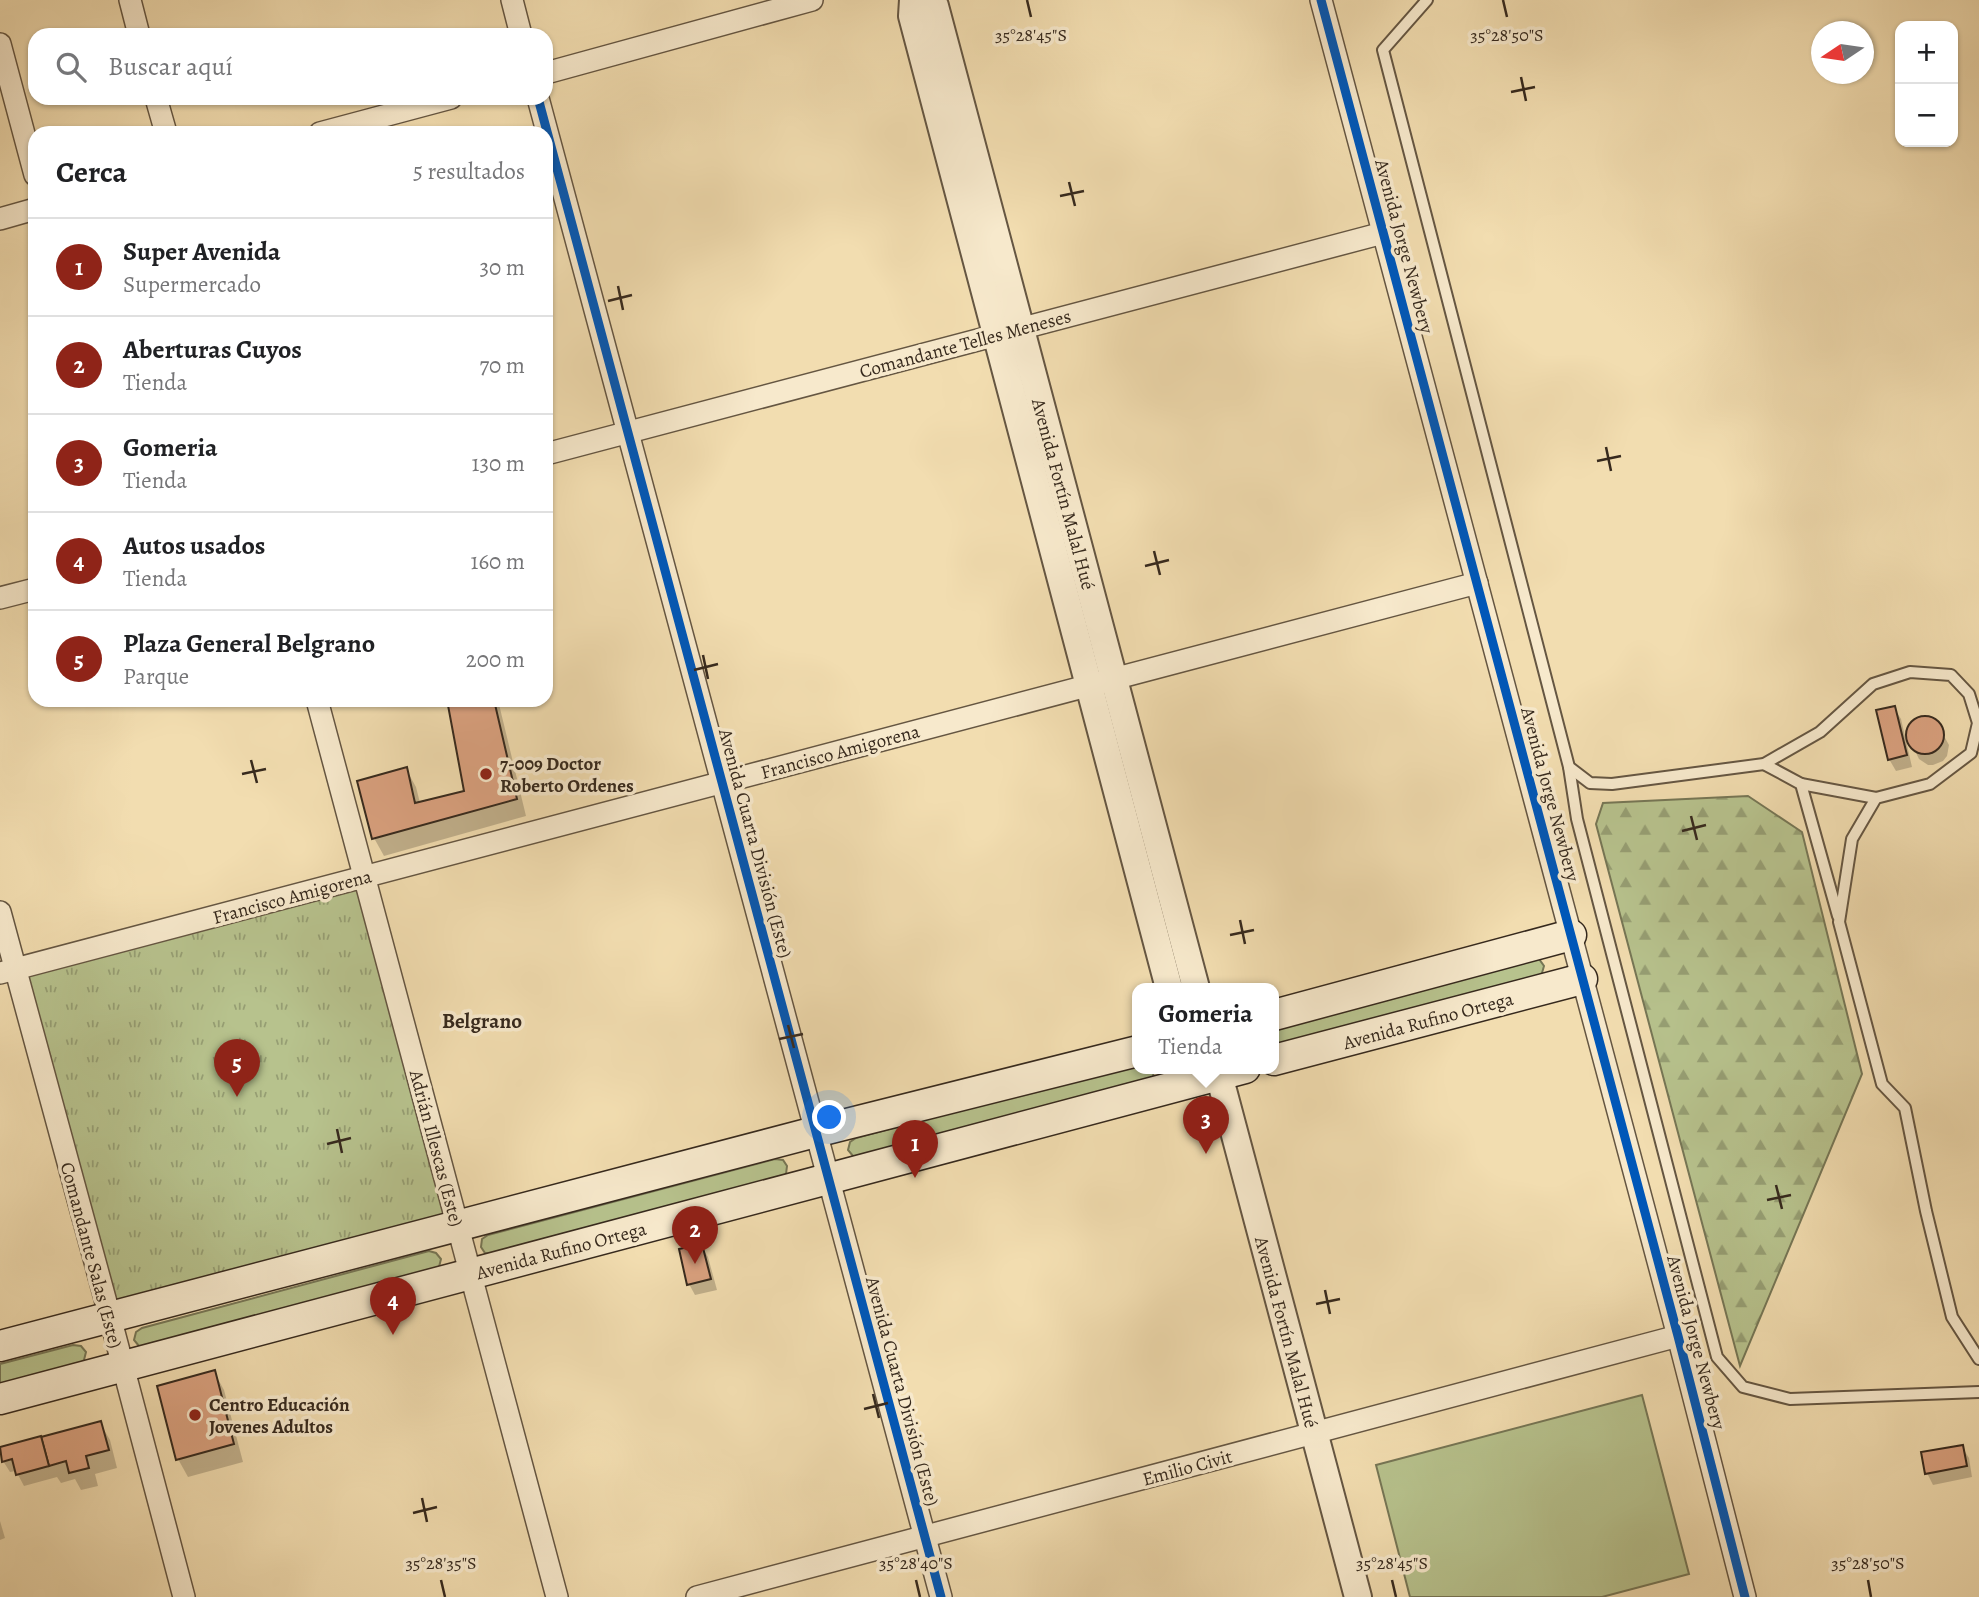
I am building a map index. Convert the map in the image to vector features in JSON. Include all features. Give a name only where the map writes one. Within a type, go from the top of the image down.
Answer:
[{"type":"main road","points":[[1279,1014],[1571,935]]},
{"type":"main road","name":"Avenida Rufino Ortega","points":[[1279,1059],[1582,979]]},
{"type":"main road","points":[[0,1346],[815,1132],[1132,1053]]},
{"type":"main road","name":"Avenida Rufino Ortega","points":[[0,1399],[829,1179],[1211,1074]]},
{"type":"street","points":[[130,0],[137,28]]},
{"type":"street","points":[[512,0],[519,28]]},
{"type":"street","points":[[553,70],[812,0]]},
{"type":"street","name":"Avenida Fortín Malal Hué","points":[[913,0],[912,16],[1009,332]]},
{"type":"street","name":"Avenida Fortín Malal Hué","points":[[931,0],[938,19],[1009,332],[1101,682],[1168,983]]},
{"type":"street","name":"Avenida Jorge Newbery","points":[[1321,0],[1678,1336],[1745,1597]]},
{"type":"street","points":[[0,44],[28,149]]},
{"type":"street","points":[[158,105],[164,126]]},
{"type":"street","points":[[346,126],[425,105]]},
{"type":"street","name":"Avenida Cuarta División (Este)","points":[[540,105],[546,126]]},
{"type":"street","name":"Avenida Cuarta División (Este)","points":[[553,154],[941,1597]]},
{"type":"street","points":[[0,219],[28,211]]},
{"type":"street","name":"Comandante Telles Meneses","points":[[553,452],[1383,233]]},
{"type":"street","name":"Francisco Amigorena","points":[[8,971],[1477,583]]},
{"type":"street","points":[[0,598],[28,591]]},
{"type":"street","name":"Avenida Fortín Malal Hué","points":[[1101,682],[1194,983]]},
{"type":"street","name":"Adrián Illescas (Este)","points":[[319,707],[557,1597]]},
{"type":"street","name":"Comandante Salas (Este)","points":[[0,912],[8,971],[110,1317],[184,1597]]},
{"type":"street","name":"Avenida Fortín Malal Hué","points":[[1227,1074],[1314,1433],[1357,1597]]},
{"type":"street","name":"Emilio Civit","points":[[696,1597],[1678,1336]]},
{"type":"lane","points":[[1426,0],[1383,50],[1569,767],[1577,819],[1717,1357],[1743,1388],[1790,1399],[1979,1392]]},
{"type":"lane","points":[[1569,767],[1590,783],[1612,784],[1764,764],[1820,732],[1873,684],[1910,672],[1951,675],[1969,694],[1978,723],[1971,753],[1930,784],[1876,798],[1801,783],[1764,764]]},
{"type":"lane","points":[[1801,783],[1882,1084],[1905,1108],[1926,1211],[1952,1317],[1979,1359]]},
{"type":"lane","points":[[1839,922],[1852,839],[1876,798]]},
{"type":"green space","points":[[1748,796],[1802,832],[1862,1074],[1740,1366],[1596,824],[1603,803]]},
{"type":"green space","points":[[364,877],[458,1225],[110,1317],[15,969]]},
{"type":"green space","points":[[1532,958],[1539,959],[1544,966],[1542,973],[1536,978],[1279,1046],[1279,1025]]},
{"type":"green space","points":[[1132,1064],[1132,1074],[1153,1074],[1147,1081],[860,1157],[853,1156],[848,1150],[850,1142],[856,1138]]},
{"type":"green space","points":[[775,1159],[783,1160],[787,1166],[786,1174],[779,1178],[493,1255],[485,1253],[481,1247],[482,1239],[488,1235]]},
{"type":"green space","points":[[429,1251],[436,1253],[441,1259],[439,1267],[146,1348],[139,1346],[134,1340],[136,1332],[142,1328]]},
{"type":"green space","points":[[73,1345],[81,1346],[86,1352],[84,1360],[78,1364],[0,1385],[0,1364]]},
{"type":"green space","points":[[1642,1395],[1689,1574],[1602,1597],[1410,1597],[1376,1465]]},
{"type":"building","points":[[1895,706],[1907,755],[1888,760],[1876,710]]},
{"type":"building","name":"7-009 Doctor Roberto Ordenes","points":[[448,707],[496,707],[517,799],[372,839],[357,781],[407,767],[415,803],[464,791]]},
{"type":"building","points":[[1925,716],[1938,722],[1944,735],[1938,748],[1925,754],[1912,748],[1906,735],[1912,722]]},
{"type":"building","points":[[702,1244],[711,1279],[687,1285],[679,1249]]},
{"type":"building","name":"Centro Educación Jovenes Adultos","points":[[215,1370],[234,1444],[176,1460],[157,1386]]},
{"type":"building","points":[[101,1421],[109,1450],[86,1456],[89,1468],[69,1473],[66,1461],[49,1466],[41,1437]]},
{"type":"building","points":[[41,1436],[49,1466],[16,1475],[12,1459],[2,1462],[0,1447]]},
{"type":"building","points":[[1963,1445],[1967,1466],[1925,1474],[1921,1452]]},
{"type":"cycle path","points":[[1321,0],[1678,1336],[1745,1597]]},
{"type":"cycle path","points":[[540,105],[546,126]]},
{"type":"cycle path","points":[[553,154],[941,1597]]},
{"type":"place","name":"7-009 Doctor Roberto Ordenes","points":[[486,774]]},
{"type":"place","name":"Plaza General Belgrano","points":[[237,1097]]},
{"type":"place","name":"Gomeria","points":[[1206,1154]]},
{"type":"place","name":"Super Avenida","points":[[915,1178]]},
{"type":"place","name":"Aberturas Cuyos","points":[[695,1264]]},
{"type":"place","name":"Autos usados","points":[[393,1335]]},
{"type":"place","name":"Centro Educación Jovenes Adultos","points":[[195,1415]]},
{"type":"district","name":"Belgrano","points":[[482,1021]]}]
